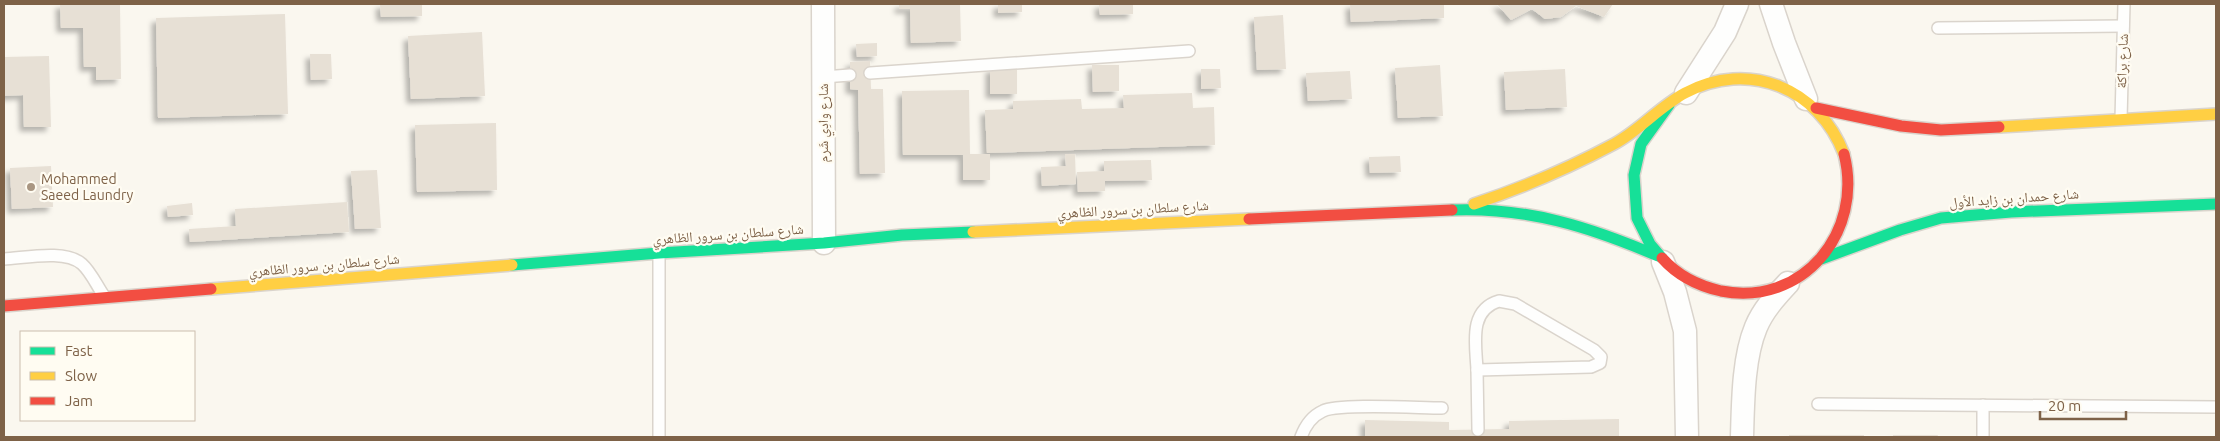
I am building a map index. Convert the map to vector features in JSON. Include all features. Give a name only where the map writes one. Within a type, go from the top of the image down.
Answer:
[{"type":"street","name":"شارع وادِي شَرم","points":[[822,4],[824,243]]},
{"type":"street","points":[[1687,437],[1685,331],[1675,292],[1661,259],[1637,220],[1632,178],[1643,138],[1677,99],[1725,32],[1737,4]]},
{"type":"street","points":[[1661,259],[1684,278],[1709,289],[1736,294],[1762,292],[1788,283],[1805,273],[1820,259],[1839,231],[1849,199],[1848,166],[1836,134],[1811,104],[1784,43],[1771,4]]},
{"type":"street","name":"شارع سلطان بن سرور الظاهري","points":[[1456,210],[1513,192],[1568,169],[1621,140],[1677,99],[1715,81],[1747,78],[1778,84],[1811,104]]},
{"type":"street","points":[[1811,104],[1901,126],[1941,130],[2216,114]]},
{"type":"street","name":"شارع حمدان بن زايد الأول","points":[[1820,259],[1900,230],[1941,218],[2011,212],[2216,204]]},
{"type":"street","name":"شارع سلطان بن سرور الظاهري","points":[[4,306],[659,253],[824,243],[902,235],[1456,210],[1497,211],[1539,216],[1580,225],[1619,239],[1661,259]]},
{"type":"street","points":[[1742,437],[1751,342],[1757,325],[1766,310],[1788,283]]},
{"type":"lane","name":"شارع براكة","points":[[2121,119],[2124,4]]},
{"type":"lane","points":[[1938,28],[2123,26]]},
{"type":"lane","points":[[870,73],[1189,51]]},
{"type":"lane","points":[[823,77],[850,75]]},
{"type":"lane","points":[[659,253],[659,437]]},
{"type":"lane","points":[[4,259],[56,256],[74,259],[88,271],[105,298]]},
{"type":"lane","points":[[1477,370],[1591,367],[1600,363],[1601,357],[1594,350],[1516,304],[1499,301],[1491,304],[1483,310],[1478,318],[1477,370],[1478,430]]},
{"type":"lane","points":[[1818,404],[2216,407]]},
{"type":"lane","points":[[1983,405],[1983,436]]},
{"type":"lane","points":[[1301,437],[1306,426],[1314,417],[1332,408],[1442,408]]},
{"type":"building","points":[[60,4],[120,4],[121,79],[96,80],[96,67],[84,67],[83,28],[61,28]]},
{"type":"building","points":[[380,4],[422,4],[422,16],[381,17]]},
{"type":"building","points":[[899,4],[960,4],[961,41],[911,43],[910,9],[899,9]]},
{"type":"building","points":[[998,4],[1022,4],[1022,12],[998,13]]},
{"type":"building","points":[[1099,4],[1133,4],[1133,14],[1100,15]]},
{"type":"building","points":[[1350,4],[1444,4],[1444,18],[1351,22]]},
{"type":"building","points":[[1497,4],[1613,4],[1604,17],[1576,6],[1561,17],[1545,19],[1532,9],[1511,20]]},
{"type":"building","points":[[285,14],[288,114],[158,118],[156,18]]},
{"type":"building","points":[[1283,15],[1286,69],[1257,70],[1254,17]]},
{"type":"building","points":[[482,32],[485,96],[411,99],[408,36]]},
{"type":"building","points":[[877,43],[877,56],[857,57],[856,44]]},
{"type":"building","points":[[310,54],[331,54],[332,79],[311,80]]},
{"type":"building","points":[[49,56],[51,127],[24,127],[23,95],[4,96],[4,57]]},
{"type":"building","points":[[870,61],[871,89],[883,89],[885,173],[860,174],[858,90],[850,89],[850,62]]},
{"type":"building","points":[[1092,65],[1119,65],[1119,91],[1093,92]]},
{"type":"building","points":[[1440,65],[1443,116],[1398,118],[1395,68]]},
{"type":"building","points":[[990,68],[1017,68],[1017,94],[990,94]]},
{"type":"building","points":[[1201,69],[1220,69],[1221,88],[1201,89]]},
{"type":"building","points":[[1565,69],[1567,107],[1506,110],[1504,72]]},
{"type":"building","points":[[1350,71],[1352,99],[1308,101],[1306,73]]},
{"type":"building","points":[[969,90],[970,154],[990,154],[990,180],[963,180],[963,155],[903,155],[902,91]]},
{"type":"building","points":[[1192,93],[1193,108],[1214,107],[1215,145],[987,153],[985,110],[1013,109],[1013,101],[1081,99],[1082,109],[1124,108],[1123,95]]},
{"type":"building","points":[[496,123],[497,190],[417,192],[415,125]]},
{"type":"building","points":[[1065,154],[1075,154],[1076,184],[1042,186],[1041,167],[1066,166]]},
{"type":"building","points":[[1400,156],[1401,172],[1370,173],[1369,157]]},
{"type":"building","points":[[1151,160],[1152,180],[1105,181],[1105,191],[1078,192],[1077,172],[1104,171],[1104,161]]},
{"type":"building","name":"Mohammed Saeed Laundry","points":[[51,166],[53,207],[12,209],[10,168]]},
{"type":"building","points":[[377,170],[381,228],[355,229],[351,171]]},
{"type":"building","points":[[347,202],[349,232],[190,242],[189,229],[236,226],[235,209]]},
{"type":"building","points":[[192,203],[193,215],[168,217],[167,206]]},
{"type":"building","points":[[1619,419],[1619,437],[1365,437],[1365,420],[1449,422],[1449,430],[1509,429],[1509,421]]},
{"type":"building","points":[[1789,435],[1864,435],[1864,437],[1789,437]]},
{"type":"building","points":[[1893,435],[1938,435],[1937,437],[1893,437]]},
{"type":"traffic: fast","points":[[1662,258],[1650,244],[1637,218],[1634,175],[1641,144],[1669,105]]},
{"type":"traffic: fast","points":[[1821,259],[1900,230],[1941,218],[2011,212],[2216,204]]},
{"type":"traffic: fast","points":[[1452,210],[1507,212],[1558,221],[1608,236],[1658,256]]},
{"type":"traffic: fast","points":[[512,265],[659,253],[824,243],[902,235],[973,232]]},
{"type":"traffic: slow","points":[[1474,204],[1545,177],[1614,144],[1685,93],[1709,83],[1733,79],[1756,80],[1779,86],[1799,97],[1817,112],[1833,131],[1844,154]]},
{"type":"traffic: slow","points":[[1999,127],[2216,114]]},
{"type":"traffic: slow","points":[[973,232],[1249,219]]},
{"type":"traffic: slow","points":[[211,289],[512,265]]},
{"type":"traffic: jam","points":[[1816,108],[1901,126],[1941,130],[1999,127]]},
{"type":"traffic: jam","points":[[1662,258],[1674,270],[1689,279],[1721,291],[1751,293],[1778,287],[1801,275],[1821,258],[1835,236],[1845,211],[1848,183],[1844,154]]},
{"type":"traffic: jam","points":[[1249,219],[1452,210]]},
{"type":"traffic: jam","points":[[4,306],[211,289]]},
{"type":"place","name":"Mohammed Saeed Laundry","points":[[31,187]]}]
